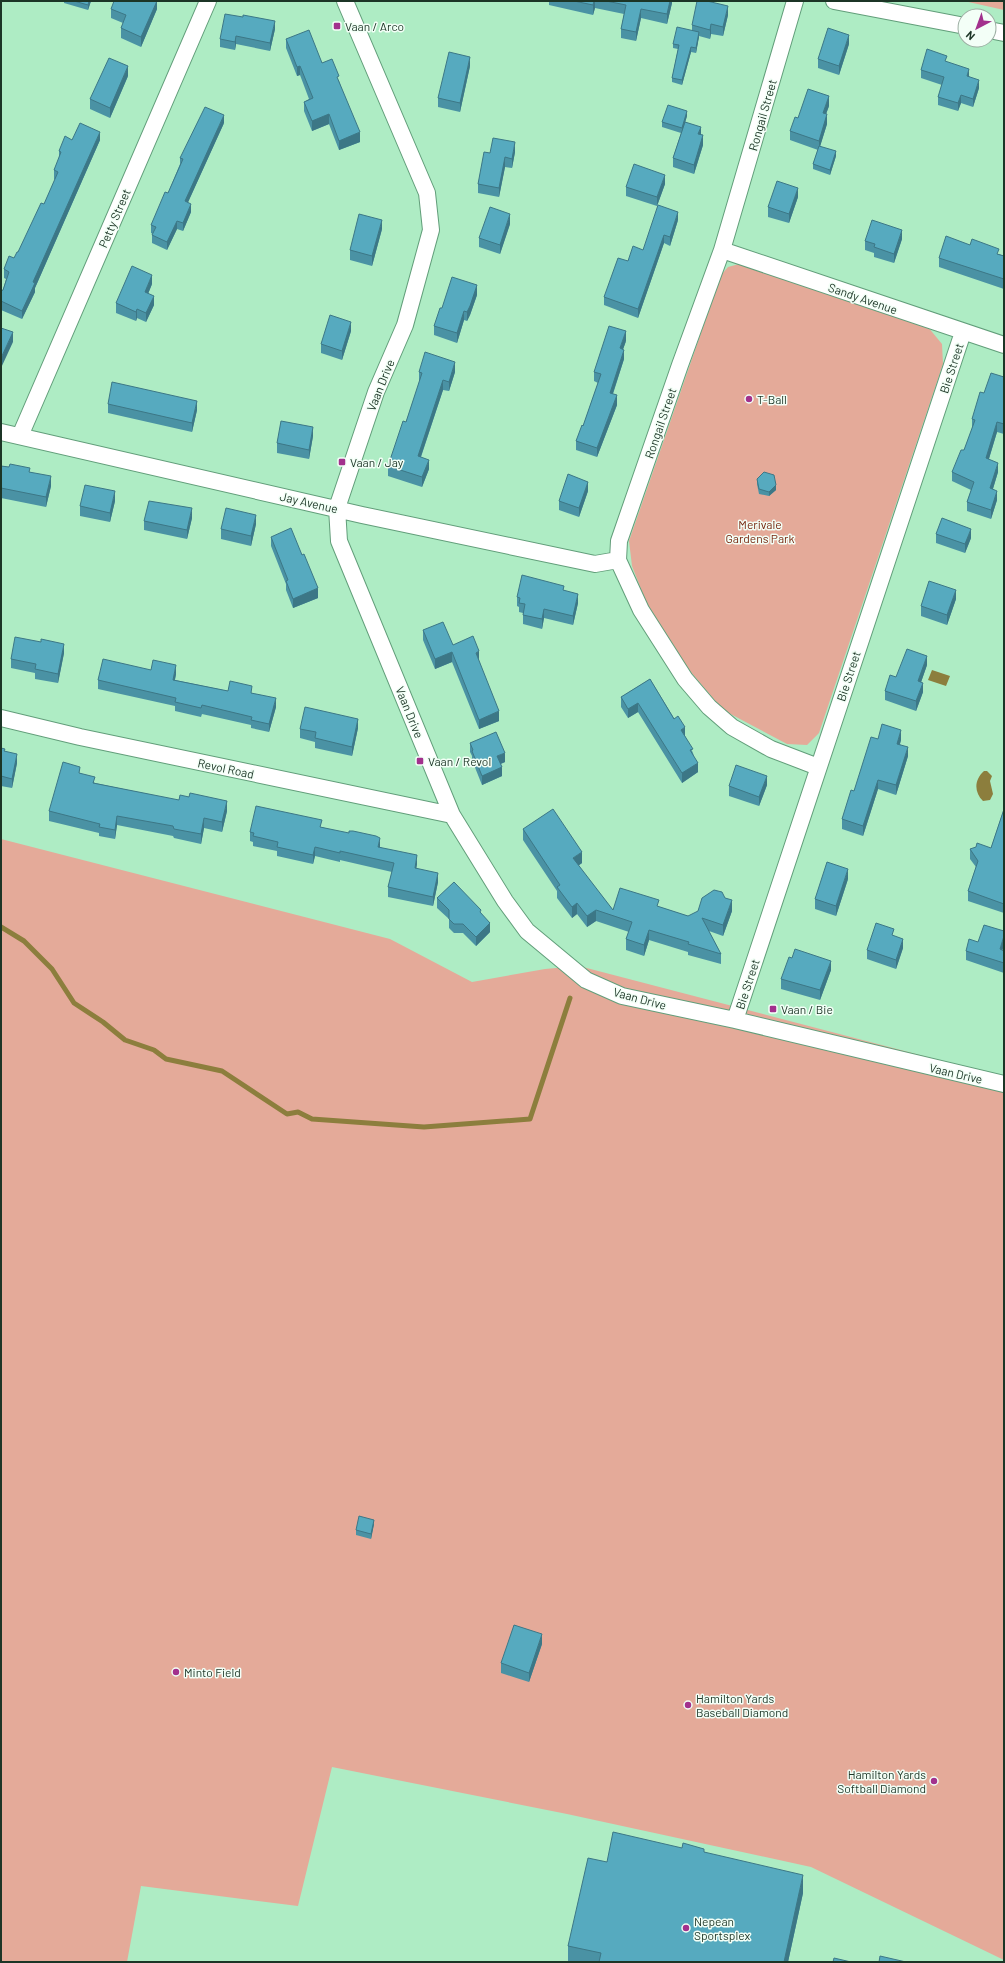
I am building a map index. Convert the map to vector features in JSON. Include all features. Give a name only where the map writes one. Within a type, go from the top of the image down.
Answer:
[{"type":"street","name":"Petty Street","points":[[20,436],[208,1]]},
{"type":"street","name":"Vaan Drive","points":[[345,1],[427,193],[431,230],[405,325],[376,392],[337,508],[340,541],[452,815],[505,901],[527,931],[586,980],[622,996],[735,1020],[1004,1083]]},
{"type":"street","name":"Rongail Street","points":[[796,1],[722,250],[619,541],[618,560],[641,610],[685,679],[709,707],[732,727],[771,749],[818,767]]},
{"type":"street","points":[[834,1],[957,24]]},
{"type":"street","name":"Sandy Avenue","points":[[722,250],[1004,345]]},
{"type":"street","name":"Bie Street","points":[[735,1020],[963,332]]},
{"type":"street","name":"Jay Avenue","points":[[1,432],[337,508],[595,564],[618,560]]},
{"type":"street","name":"Revol Road","points":[[1,718],[80,737],[452,815]]},
{"type":"green space","points":[[964,1],[1004,1],[1004,10]]},
{"type":"green space","name":"Merivale Gardens Park","points":[[739,264],[928,327],[942,344],[943,364],[819,733],[807,745],[787,744],[723,710],[683,663],[648,607],[632,566],[629,541],[721,275],[728,267]]},
{"type":"green space","points":[[1,839],[390,939],[472,982],[545,969],[579,966],[1004,1077],[1004,1960],[811,1867],[567,1814],[332,1767],[298,1906],[141,1886],[127,1962],[1,1962]]},
{"type":"shaded area","points":[[932,670],[950,676],[946,686],[928,680]]},
{"type":"shaded area","points":[[984,771],[987,771],[992,776],[990,781],[993,794],[990,800],[983,801],[978,794],[976,786],[978,778]]},
{"type":"building","points":[[74,1],[89,1],[88,5]]},
{"type":"building","points":[[114,1],[157,1],[141,37],[121,28],[126,15],[111,9]]},
{"type":"building","points":[[574,1],[594,1],[593,5]]},
{"type":"building","points":[[606,1],[670,1],[667,14],[641,9],[636,32],[621,29],[626,5]]},
{"type":"building","points":[[697,1],[707,1],[728,6],[723,27],[711,24],[710,30],[692,25]]},
{"type":"building","points":[[225,14],[243,17],[243,15],[275,21],[270,43],[236,36],[235,42],[220,39]]},
{"type":"building","points":[[677,27],[699,32],[696,48],[691,47],[682,80],[672,78],[679,45],[673,44]]},
{"type":"building","points":[[828,28],[849,35],[839,66],[818,59]]},
{"type":"building","points":[[309,30],[322,63],[332,59],[339,76],[337,77],[360,132],[339,141],[329,114],[312,121],[304,102],[313,98],[300,66],[297,67],[286,39]]},
{"type":"building","points":[[927,49],[947,56],[945,61],[969,69],[967,76],[979,80],[973,99],[961,95],[958,103],[938,97],[944,77],[921,70]]},
{"type":"building","points":[[449,52],[470,57],[460,103],[438,98]]},
{"type":"building","points":[[109,58],[128,66],[110,108],[90,99]]},
{"type":"building","points":[[808,89],[829,96],[823,113],[827,114],[819,141],[790,131],[795,117],[798,118]]},
{"type":"building","points":[[668,105],[687,111],[682,128],[662,122]]},
{"type":"building","points":[[205,107],[224,115],[185,201],[191,204],[183,223],[177,221],[167,242],[152,235],[156,227],[151,225],[165,192],[168,193],[183,159],[180,158]]},
{"type":"building","points":[[685,122],[701,127],[698,134],[703,135],[694,165],[673,158]]},
{"type":"building","points":[[80,123],[100,132],[33,282],[35,283],[22,311],[1,301],[1,291],[3,290],[9,272],[4,269],[9,256],[14,258],[18,252],[41,203],[44,204],[58,172],[54,170],[65,136],[72,140]]},
{"type":"building","points":[[493,138],[515,142],[512,159],[505,157],[499,188],[478,184],[484,152],[490,153]]},
{"type":"building","points":[[819,146],[836,151],[830,170],[813,164]]},
{"type":"building","points":[[634,164],[665,175],[657,197],[626,187]]},
{"type":"building","points":[[777,181],[798,188],[789,214],[768,207]]},
{"type":"building","points":[[658,205],[678,212],[670,237],[664,235],[638,309],[604,297],[618,258],[628,261],[633,246],[643,250]]},
{"type":"building","points":[[490,207],[510,214],[500,245],[479,238]]},
{"type":"building","points":[[359,214],[382,220],[372,256],[350,250]]},
{"type":"building","points":[[872,220],[902,230],[894,254],[874,247],[875,244],[865,241]]},
{"type":"building","points":[[946,236],[970,245],[972,239],[999,249],[997,254],[1004,256],[1004,279],[939,258]]},
{"type":"building","points":[[132,266],[152,275],[145,292],[154,296],[146,313],[137,309],[136,312],[116,303]]},
{"type":"building","points":[[452,277],[477,285],[467,312],[464,311],[457,333],[434,326],[440,308],[442,308]]},
{"type":"building","points":[[330,315],[351,322],[342,351],[321,344]]},
{"type":"building","points":[[609,326],[626,331],[620,348],[624,350],[610,393],[617,395],[597,448],[576,441],[582,425],[583,426],[601,374],[594,372]]},
{"type":"building","points":[[1,328],[13,332],[1,358]]},
{"type":"building","points":[[425,352],[455,362],[449,382],[443,380],[418,456],[429,460],[422,477],[388,466],[403,421],[406,422],[422,373],[419,372]]},
{"type":"building","points":[[991,373],[1004,377],[1004,424],[997,422],[986,458],[998,463],[990,488],[997,491],[991,510],[967,502],[974,482],[952,472],[961,450],[964,450],[975,420],[972,419],[980,392],[984,393]]},
{"type":"building","points":[[112,382],[197,401],[192,423],[108,404]]},
{"type":"building","points":[[281,421],[313,427],[309,450],[277,443]]},
{"type":"building","points":[[10,464],[30,468],[29,472],[51,476],[46,497],[1,488],[1,466],[9,467]]},
{"type":"building","points":[[764,472],[774,475],[776,485],[769,492],[759,489],[757,479]]},
{"type":"building","points":[[568,474],[588,482],[579,508],[559,501]]},
{"type":"building","points":[[85,485],[115,491],[110,513],[80,506]]},
{"type":"building","points":[[149,501],[192,508],[187,530],[144,521]]},
{"type":"building","points":[[226,508],[256,515],[251,536],[221,529]]},
{"type":"building","points":[[942,518],[971,529],[965,544],[936,534]]},
{"type":"building","points":[[291,528],[318,588],[293,599],[286,581],[288,580],[271,537]]},
{"type":"building","points":[[522,575],[564,586],[563,590],[578,594],[573,616],[544,609],[542,619],[523,615],[525,604],[519,603],[520,598],[517,597]]},
{"type":"building","points":[[929,581],[956,590],[947,615],[921,606]]},
{"type":"building","points":[[443,622],[453,645],[473,636],[479,651],[476,653],[499,711],[479,720],[452,652],[435,659],[423,630]]},
{"type":"building","points":[[15,637],[41,642],[41,639],[64,644],[58,674],[35,669],[36,664],[11,659]]},
{"type":"building","points":[[907,649],[927,656],[918,681],[923,683],[916,701],[885,691],[890,675],[896,677]]},
{"type":"building","points":[[103,659],[151,670],[153,660],[176,665],[173,680],[228,691],[230,681],[252,686],[251,693],[276,698],[269,724],[251,720],[252,717],[202,705],[201,708],[175,702],[176,698],[98,680]]},
{"type":"building","points":[[650,679],[674,719],[678,716],[685,727],[681,730],[693,749],[690,750],[698,763],[682,773],[638,703],[628,709],[621,697]]},
{"type":"building","points":[[305,707],[358,719],[352,747],[315,738],[316,732],[300,729]]},
{"type":"building","points":[[882,724],[901,730],[897,744],[908,747],[896,785],[878,780],[863,826],[842,819],[851,790],[854,791],[871,737],[878,739]]},
{"type":"building","points":[[496,732],[505,753],[497,756],[502,767],[482,776],[470,743]]},
{"type":"building","points":[[1,748],[5,749],[4,751],[17,754],[12,779],[1,776]]},
{"type":"building","points":[[63,762],[80,767],[79,773],[95,777],[93,783],[179,800],[180,795],[189,797],[190,793],[227,801],[222,822],[204,818],[201,834],[174,829],[173,826],[117,816],[115,830],[99,827],[100,824],[49,811]]},
{"type":"building","points":[[736,765],[767,776],[759,797],[729,786]]},
{"type":"building","points":[[256,806],[322,820],[320,827],[349,833],[349,831],[353,831],[376,836],[380,838],[378,847],[417,855],[415,868],[438,873],[433,897],[388,887],[394,863],[315,847],[313,855],[277,847],[278,842],[253,836],[254,833],[250,832]]},
{"type":"building","points":[[553,809],[582,852],[573,858],[613,910],[620,888],[659,900],[657,906],[688,916],[698,911],[702,898],[714,890],[722,892],[725,898],[732,900],[723,925],[702,918],[721,954],[688,944],[689,942],[649,930],[644,945],[626,939],[632,922],[596,910],[587,916],[577,903],[572,907],[557,887],[560,885],[523,829]]},
{"type":"building","points":[[1004,809],[1004,904],[968,891],[978,861],[970,849],[976,847],[977,843],[991,848]]},
{"type":"building","points":[[827,862],[848,869],[836,906],[815,899]]},
{"type":"building","points":[[454,882],[481,910],[480,912],[490,923],[476,937],[463,924],[454,924],[449,919],[449,910],[437,898]]},
{"type":"building","points":[[876,923],[894,929],[892,935],[903,939],[896,960],[867,950]]},
{"type":"building","points":[[984,925],[1004,931],[1000,949],[1004,951],[1004,963],[966,951],[969,939],[978,942]]},
{"type":"building","points":[[795,949],[831,961],[820,990],[781,979],[789,957],[792,958]]},
{"type":"building","points":[[359,1516],[374,1520],[371,1534],[356,1530]]},
{"type":"building","points":[[514,1625],[542,1634],[529,1673],[501,1663]]},
{"type":"building","name":"Nepean Sportsplex","points":[[613,1832],[682,1848],[683,1843],[704,1849],[704,1852],[803,1875],[784,1962],[599,1962],[601,1953],[568,1946],[588,1858],[607,1862]]},
{"type":"building","points":[[880,1956],[906,1962],[879,1962]]},
{"type":"building","points":[[834,1958],[851,1962],[833,1962]]},
{"type":"waterway","points":[[1,927],[24,941],[52,969],[74,1003],[103,1022],[125,1040],[154,1050],[166,1059],[222,1071],[287,1114],[298,1112],[312,1119],[424,1127],[530,1119],[570,998]]},
{"type":"place","name":"Vaan / Arco","points":[[337,26]]},
{"type":"place","name":"T-Ball","points":[[749,399]]},
{"type":"place","name":"Vaan / Jay","points":[[342,462]]},
{"type":"place","name":"Vaan / Revol","points":[[420,761]]},
{"type":"place","name":"Vaan / Bie","points":[[773,1009]]},
{"type":"place","name":"Minto Field","points":[[176,1672]]},
{"type":"place","name":"Hamilton Yards Baseball Diamond","points":[[688,1705]]},
{"type":"place","name":"Hamilton Yards Softball Diamond","points":[[934,1781]]},
{"type":"place","name":"Nepean Sportsplex","points":[[686,1928]]}]
